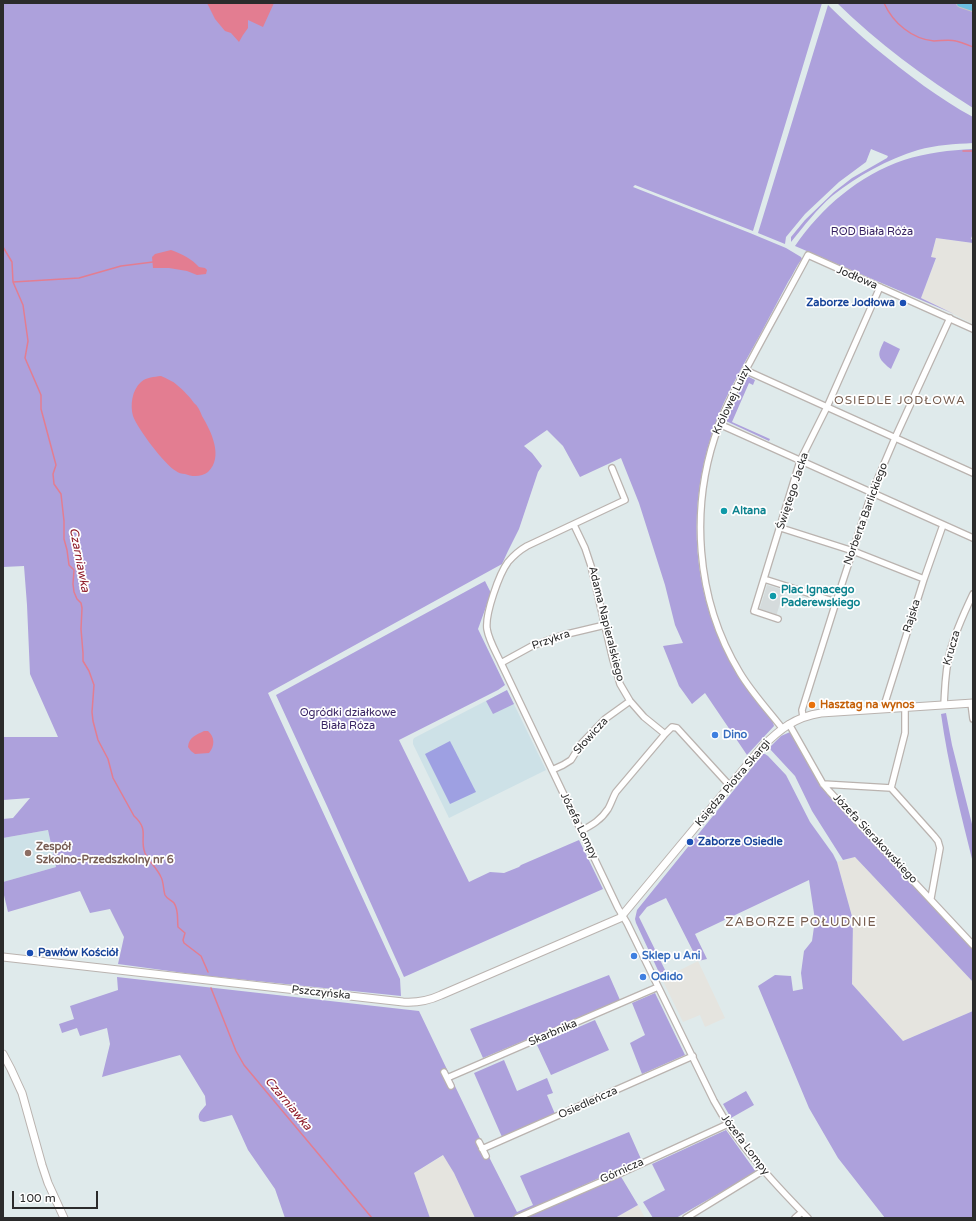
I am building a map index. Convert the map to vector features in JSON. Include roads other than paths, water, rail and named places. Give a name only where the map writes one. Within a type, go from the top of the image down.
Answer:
[{"type":"main road","points":[[961,3],[973,6]]},
{"type":"street","name":"Jodłowa","points":[[808,255],[973,329]]},
{"type":"street","name":"Królowej Luizy","points":[[782,728],[753,693],[737,667],[723,639],[713,612],[705,580],[700,547],[700,518],[702,490],[708,456],[719,424],[745,370],[808,255]]},
{"type":"street","name":"Świętego Jacka","points":[[778,619],[754,611],[800,461],[827,407],[880,287]]},
{"type":"street","name":"Norberta Barlickiego","points":[[803,717],[802,710],[872,492],[950,318]]},
{"type":"street","points":[[745,370],[973,474]]},
{"type":"street","points":[[719,424],[973,538]]},
{"type":"street","name":"Józefa Lompy","points":[[612,468],[625,500],[521,549],[512,558],[506,566],[492,599],[487,621],[489,637],[581,831],[714,1101],[740,1141],[764,1170],[808,1218]]},
{"type":"street","name":"Adama Napieralskiego","points":[[574,525],[585,548],[591,566],[620,684],[630,700],[644,717],[665,734]]},
{"type":"street","name":"Rajska","points":[[883,709],[924,579],[943,525]]},
{"type":"street","points":[[780,528],[853,551],[924,579]]},
{"type":"street","points":[[764,579],[836,602]]},
{"type":"street","name":"Krucza","points":[[944,705],[945,676],[949,653],[958,626],[973,594]]},
{"type":"street","name":"Przykra","points":[[501,663],[532,646],[563,634],[605,625]]},
{"type":"street","name":"Słowicza","points":[[552,770],[571,760],[581,744],[605,718],[630,700]]},
{"type":"street","points":[[972,703],[973,719]]},
{"type":"street","name":"Księdza Piotra Skargi","points":[[623,916],[762,747],[782,728],[803,717],[821,713],[972,703]]},
{"type":"street","points":[[891,788],[905,733],[905,708]]},
{"type":"street","name":"Józefa Sierakowskiego","points":[[789,724],[823,784],[931,898],[973,945]]},
{"type":"street","points":[[581,831],[596,823],[609,808],[616,792],[670,728],[675,726],[730,786]]},
{"type":"street","points":[[823,784],[891,788],[938,841],[940,848],[931,898]]},
{"type":"street","name":"Pszczyńska","points":[[3,957],[417,1003],[436,998],[623,916]]},
{"type":"street","name":"Skarbnika","points":[[447,1078],[658,987]]},
{"type":"street","points":[[3,1054],[22,1093],[48,1183],[64,1218]]},
{"type":"street","name":"Osiedleńcza","points":[[482,1149],[693,1056]]},
{"type":"street","points":[[444,1072],[451,1086]]},
{"type":"street","name":"Górnicza","points":[[516,1218],[728,1124]]},
{"type":"street","points":[[479,1142],[486,1156]]},
{"type":"street","points":[[686,1218],[764,1170]]},
{"type":"street","points":[[795,1218],[802,1212]]},
{"type":"waterway","points":[[884,3],[898,23],[904,29],[918,37],[934,41],[953,40],[973,47]]},
{"type":"waterway","points":[[963,151],[973,151]]},
{"type":"waterway","name":"Czarniawka","points":[[3,247],[12,262],[13,282],[23,305],[28,341],[25,358],[41,395],[41,409],[56,465],[53,474],[54,484],[61,494],[64,539],[69,565],[74,570],[74,592],[77,599],[81,603],[82,608],[81,629],[83,661],[89,671],[94,685],[92,712],[98,740],[108,759],[113,778],[134,816],[142,826],[143,848],[145,853],[161,877],[165,895],[176,906],[178,927],[185,933],[183,940],[184,943],[201,956],[208,972]]},
{"type":"waterway","points":[[13,282],[79,278],[121,266],[153,262]]},
{"type":"waterway","name":"Czarniawka","points":[[211,988],[236,1051],[244,1065],[372,1218]]},
{"type":"place","name":"Zaborze Jodłowa","points":[[903,303]]},
{"type":"place","name":"Altana","points":[[724,511]]},
{"type":"place","name":"Plac Ignacego Paderewskiego","points":[[773,596]]},
{"type":"place","name":"Hasztag na wynos","points":[[812,705]]},
{"type":"place","name":"Dino","points":[[715,735]]},
{"type":"place","name":"Zaborze Osiedle","points":[[690,842]]},
{"type":"place","name":"Zespół Szkolno-Przedszkolny nr 6","points":[[28,853]]},
{"type":"place","name":"Pawłów Kościół","points":[[30,953]]},
{"type":"place","name":"Sklep u Ani","points":[[634,956]]},
{"type":"place","name":"Odido","points":[[643,977]]},
{"type":"district","name":"OSIEDLE JODŁOWA","points":[[900,401]]},
{"type":"district","name":"ZABORZE POŁUDNIE","points":[[801,923]]},
{"type":"park label","name":"ROD Biała Róża","points":[[872,232]]},
{"type":"park label","name":"Ogródki działkowe Biała Róza","points":[[348,719]]}]
